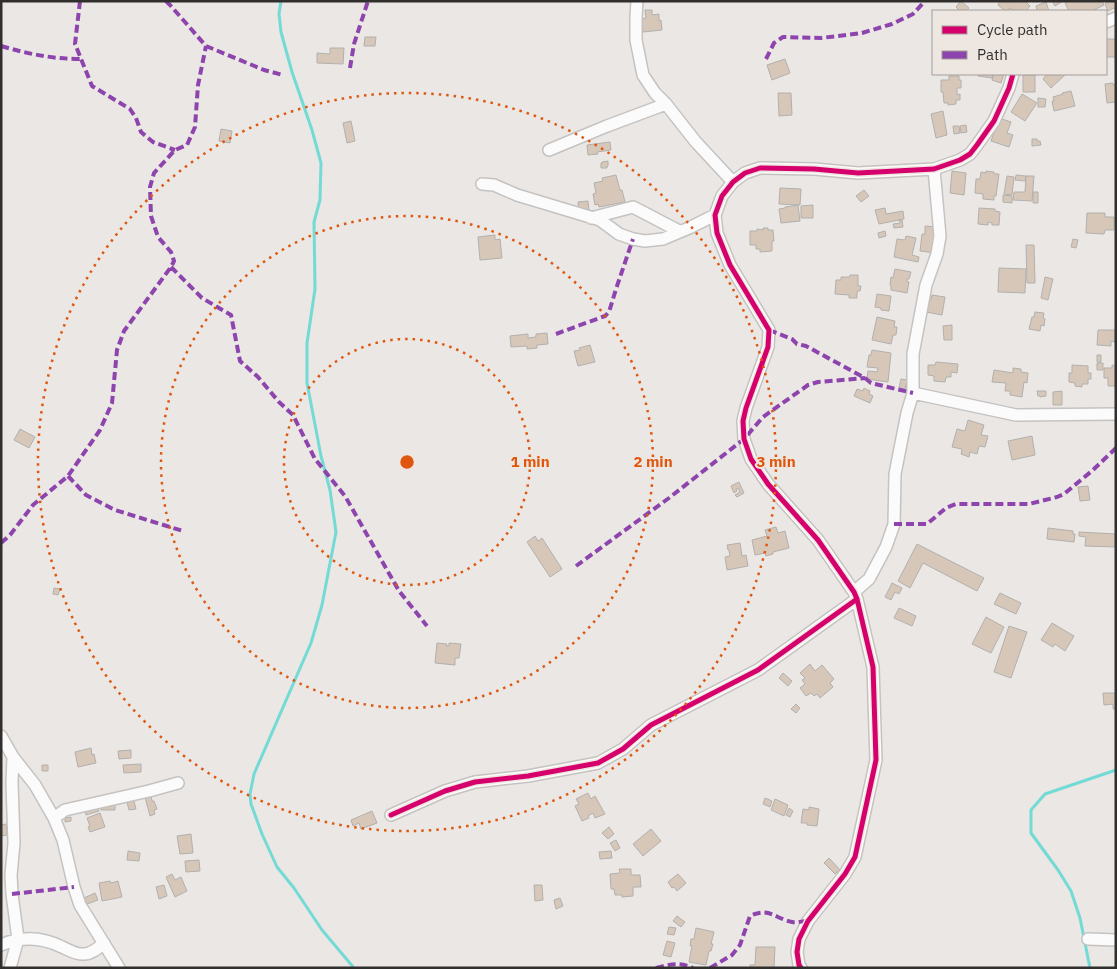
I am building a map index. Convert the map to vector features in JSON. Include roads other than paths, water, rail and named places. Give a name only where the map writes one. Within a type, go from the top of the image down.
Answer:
[{"type":"street","points":[[637,1],[636,40],[643,75],[655,93],[695,141],[733,182]]},
{"type":"street","points":[[801,968],[797,952],[799,939],[808,921],[845,874],[855,856],[876,760],[873,667],[856,596],[818,540],[768,484],[751,459],[744,439],[746,408],[768,347],[769,330],[730,265],[717,233],[715,215],[722,196],[733,182],[745,173],[760,168],[814,169],[858,173],[934,168],[960,160],[970,154],[994,120],[1010,88],[1013,75]]},
{"type":"street","points":[[549,150],[666,104]]},
{"type":"street","points":[[391,814],[445,791],[475,782],[528,776],[598,763],[623,749],[651,725],[758,670],[856,596],[869,579],[886,547],[894,524],[895,474],[907,413],[913,393],[913,354],[926,285],[940,236],[934,168]]},
{"type":"street","points":[[482,184],[494,186],[517,195],[600,220],[619,234],[645,241],[663,239],[715,215]]},
{"type":"street","points":[[591,218],[634,208],[679,232]]},
{"type":"street","points":[[913,393],[1016,415],[1116,414]]},
{"type":"street","points":[[1,736],[35,785],[54,818],[63,840],[80,905],[119,968]]},
{"type":"street","points":[[10,968],[18,939],[11,875],[14,842],[12,783],[14,757]]},
{"type":"street","points":[[54,818],[65,810],[149,792],[178,783]]},
{"type":"street","points":[[1,945],[18,939],[38,939],[51,942],[77,954],[85,954],[91,953],[104,943]]},
{"type":"street","points":[[1088,940],[1116,940]]},
{"type":"waterway","points":[[281,1],[279,14],[281,32],[321,163],[320,200],[314,222],[315,289],[307,343],[307,383],[321,456],[330,490],[336,532],[322,605],[311,643],[254,774],[250,794],[251,804],[262,834],[277,867],[294,888],[322,930],[354,968]]},
{"type":"waterway","points":[[1090,968],[1080,918],[1071,891],[1031,833],[1031,810],[1045,794],[1116,770]]}]
